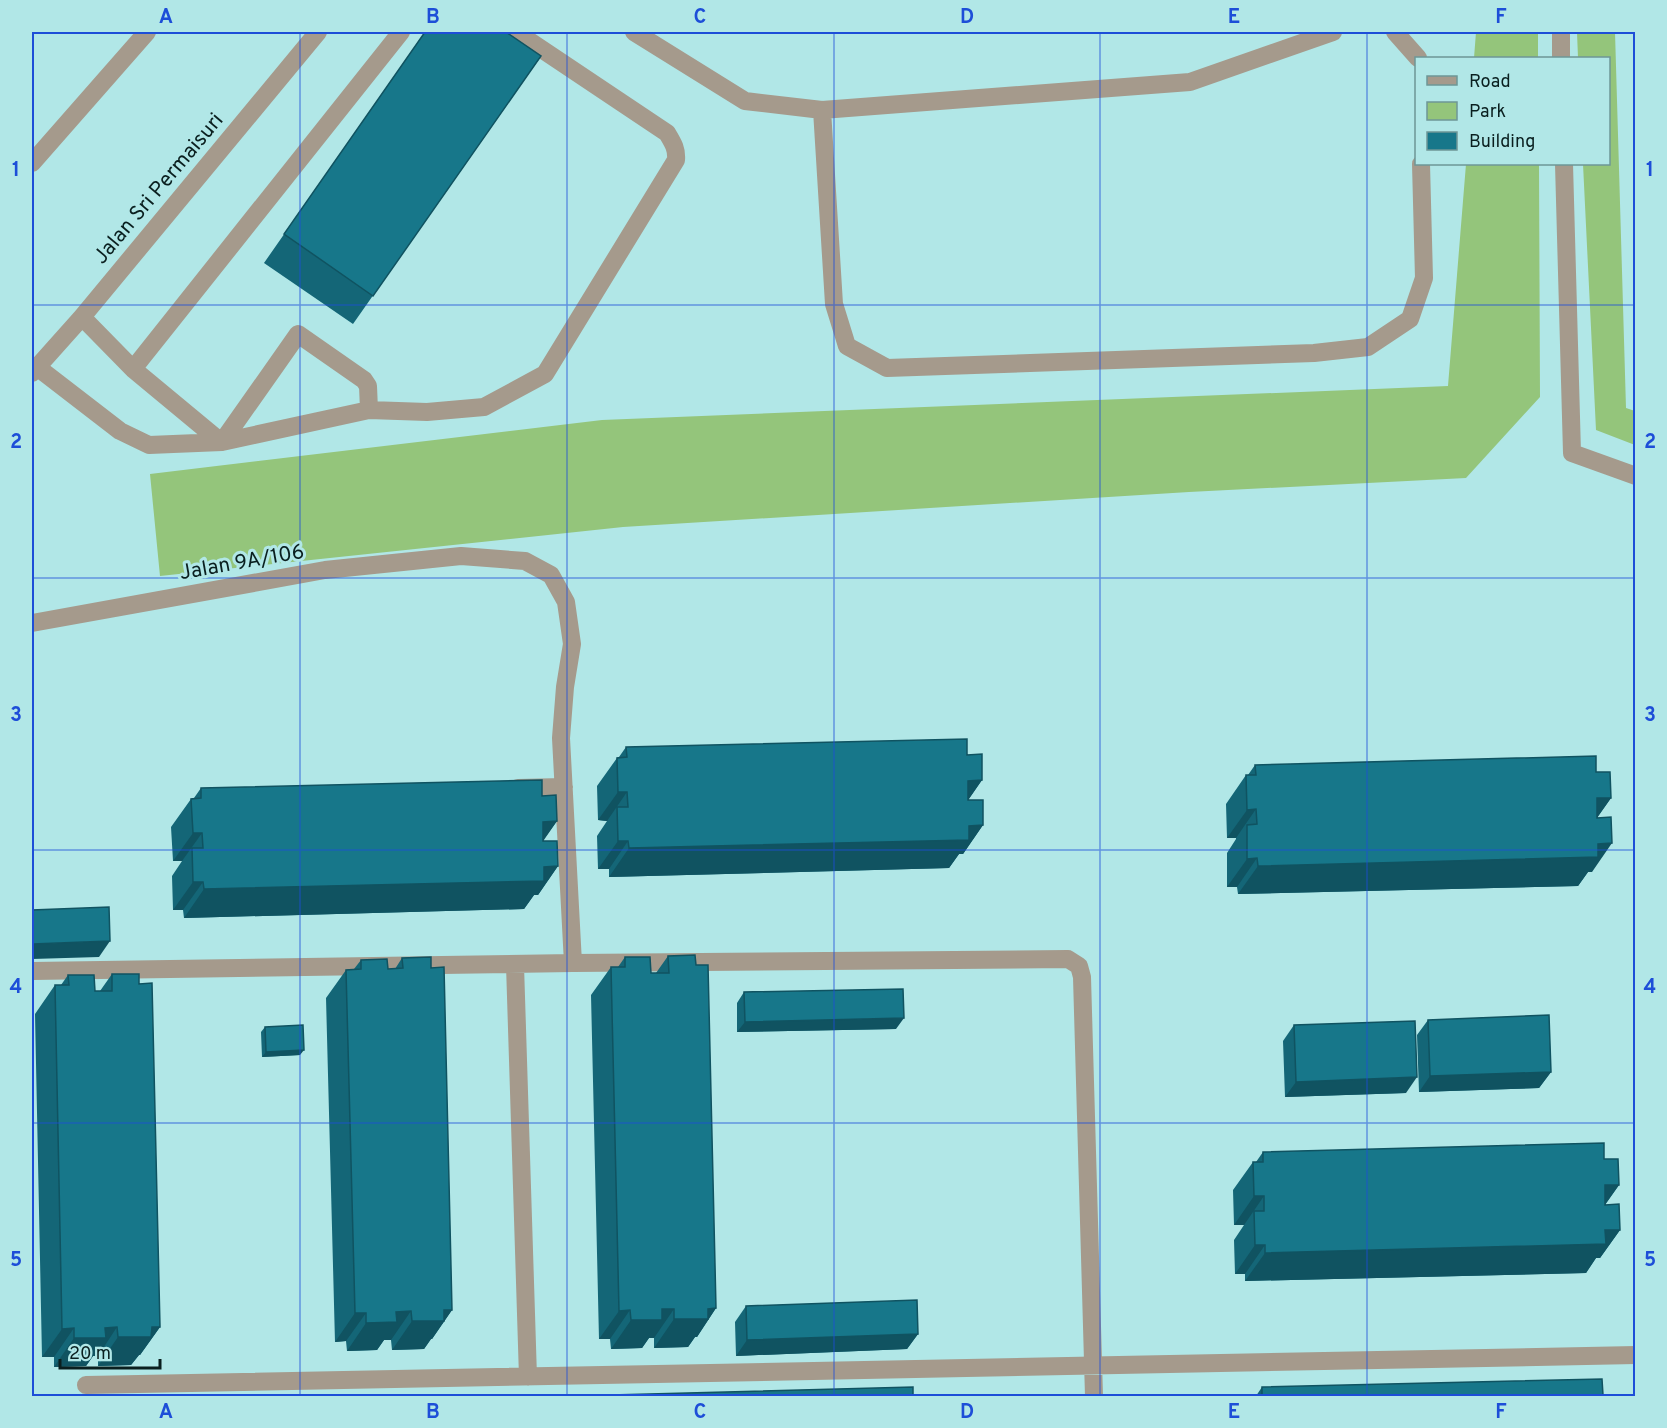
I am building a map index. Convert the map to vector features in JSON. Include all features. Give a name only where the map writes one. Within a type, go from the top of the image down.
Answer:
[{"type":"street","points":[[32,164],[147,32]]},
{"type":"street","name":"Jalan Sri Permaisuri","points":[[34,370],[82,316],[318,32]]},
{"type":"street","points":[[133,369],[401,32]]},
{"type":"street","points":[[34,370],[120,430],[149,445],[222,442],[369,410],[427,412],[484,407],[545,374],[676,160],[675,146],[667,133],[516,32]]},
{"type":"street","points":[[634,32],[745,101],[822,110],[1190,82],[1333,32]]},
{"type":"street","points":[[1395,32],[1417,57]]},
{"type":"street","points":[[1561,32],[1562,57]]},
{"type":"street","points":[[822,110],[834,304],[847,346],[887,368],[1314,353],[1368,347],[1410,319],[1424,278],[1421,165]]},
{"type":"street","points":[[1564,165],[1572,453],[1635,476]]},
{"type":"street","points":[[82,316],[133,369],[222,442]]},
{"type":"street","points":[[222,442],[298,334],[364,380],[368,386],[369,410]]},
{"type":"street","name":"Jalan 9A/106","points":[[32,623],[326,570],[461,556],[525,561],[551,575],[566,602],[572,644],[565,687],[561,738],[573,963]]},
{"type":"street","points":[[506,788],[564,787]]},
{"type":"street","points":[[32,971],[1068,959],[1079,966],[1082,977],[1094,1396]]},
{"type":"street","points":[[515,965],[528,1377]]},
{"type":"street","points":[[86,1385],[1635,1355]]},
{"type":"green space","points":[[1476,32],[1538,32],[1538,57],[1474,57]]},
{"type":"green space","points":[[1577,32],[1615,32],[1626,408],[1635,411],[1635,445],[1596,430],[1583,165],[1610,165],[1610,57],[1578,57]]},
{"type":"green space","points":[[1466,165],[1539,165],[1540,397],[1466,478],[1189,492],[623,527],[160,576],[150,474],[602,420],[1448,386]]},
{"type":"building","points":[[425,32],[506,32],[541,56],[373,296],[284,234]]},
{"type":"building","points":[[967,739],[967,755],[982,754],[982,780],[968,781],[968,800],[983,800],[983,825],[969,826],[969,840],[629,848],[628,841],[618,841],[617,807],[628,807],[627,792],[618,792],[617,758],[627,757],[626,747]]},
{"type":"building","points":[[1596,756],[1596,772],[1610,772],[1611,798],[1597,798],[1597,818],[1611,817],[1612,843],[1598,844],[1598,857],[1258,866],[1257,858],[1247,859],[1247,825],[1257,824],[1256,809],[1247,810],[1246,775],[1256,775],[1255,765]]},
{"type":"building","points":[[542,780],[542,796],[556,795],[557,821],[543,822],[543,841],[557,841],[558,866],[544,867],[544,881],[204,889],[203,882],[193,882],[192,848],[203,848],[202,833],[193,833],[191,799],[201,798],[201,788]]},
{"type":"building","points":[[109,907],[110,941],[32,944],[32,910]]},
{"type":"building","points":[[695,955],[696,965],[708,965],[716,1308],[708,1309],[708,1319],[674,1319],[674,1309],[662,1309],[662,1320],[631,1320],[630,1310],[619,1311],[611,967],[625,967],[625,957],[650,957],[651,973],[669,973],[668,956]]},
{"type":"building","points":[[431,957],[431,968],[444,967],[452,1310],[444,1310],[444,1321],[412,1321],[411,1311],[396,1312],[397,1322],[366,1323],[366,1313],[355,1313],[346,970],[361,969],[361,960],[387,959],[388,969],[403,968],[402,958]]},
{"type":"building","points":[[112,974],[139,974],[139,984],[152,983],[160,1327],[152,1327],[151,1337],[118,1337],[117,1327],[105,1328],[106,1338],[74,1338],[74,1328],[62,1329],[55,985],[69,985],[68,975],[94,975],[95,991],[112,991]]},
{"type":"building","points":[[903,989],[904,1018],[745,1022],[744,992]]},
{"type":"building","points":[[1549,1015],[1551,1072],[1430,1076],[1428,1020]]},
{"type":"building","points":[[1415,1021],[1417,1077],[1296,1082],[1294,1025]]},
{"type":"building","points":[[303,1025],[304,1050],[266,1052],[265,1027]]},
{"type":"building","points":[[1604,1143],[1604,1159],[1618,1159],[1619,1185],[1605,1185],[1605,1205],[1619,1204],[1620,1230],[1605,1230],[1606,1244],[1265,1253],[1265,1245],[1255,1245],[1254,1211],[1264,1211],[1264,1196],[1254,1196],[1253,1162],[1263,1162],[1263,1152]]},
{"type":"building","points":[[917,1300],[918,1334],[747,1340],[746,1306]]},
{"type":"building","points":[[1602,1379],[1603,1395],[1617,1396],[1262,1396],[1262,1387]]},
{"type":"building","points":[[913,1387],[913,1396],[572,1396]]}]
